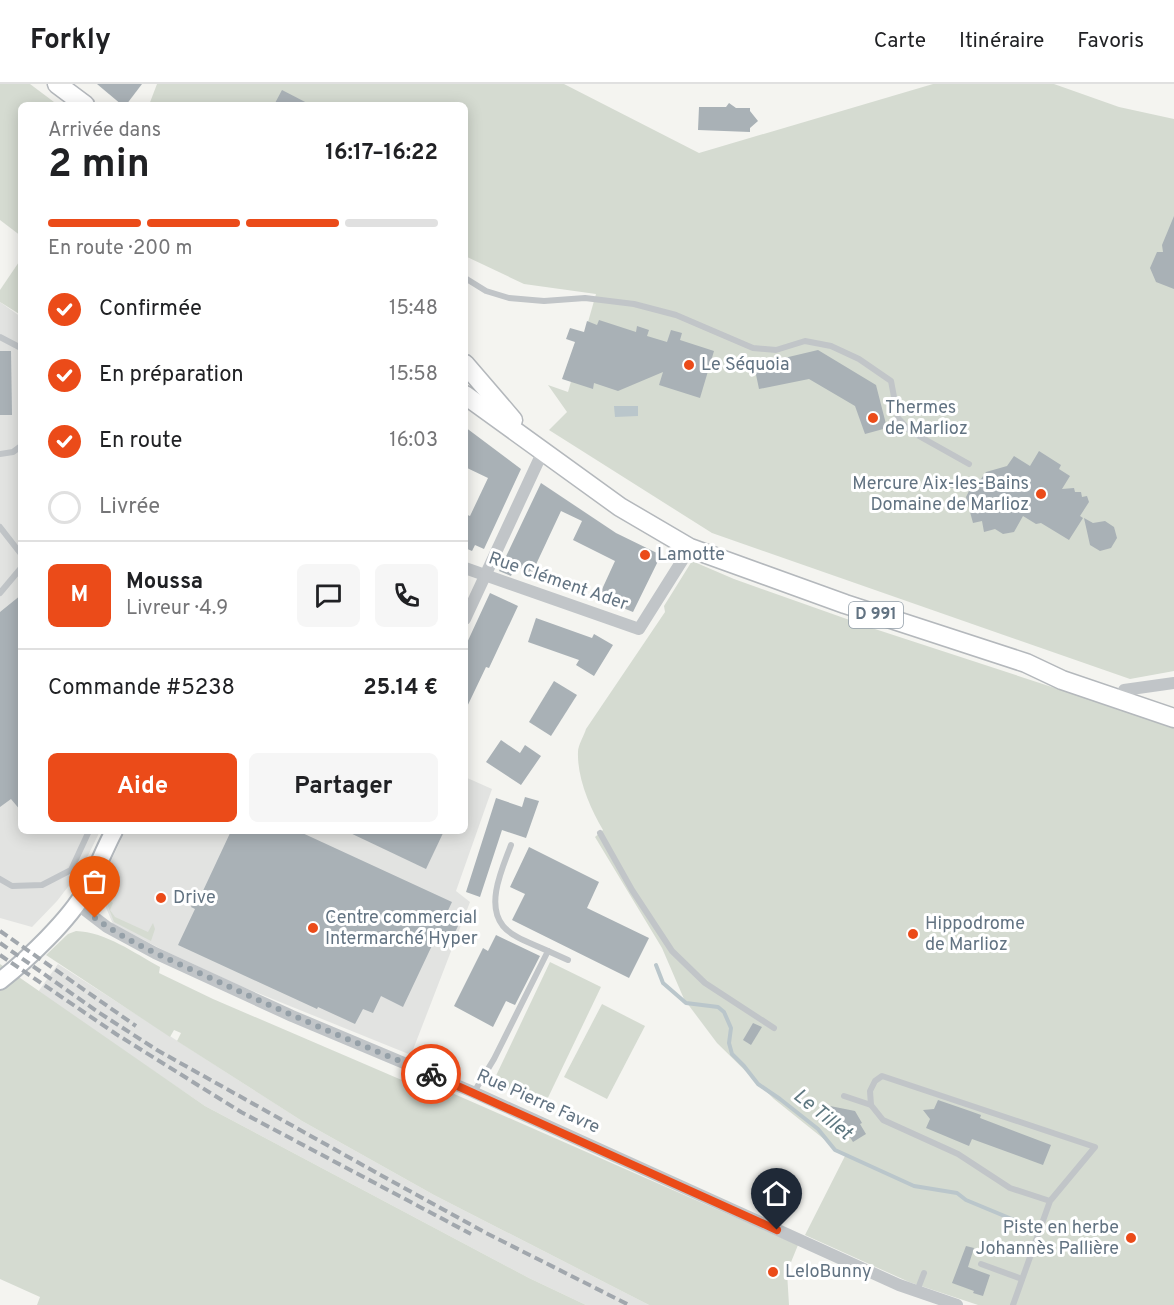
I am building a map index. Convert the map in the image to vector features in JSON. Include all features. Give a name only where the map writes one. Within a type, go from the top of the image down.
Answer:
[{"type":"main road","points":[[57,84],[81,102]]},
{"type":"main road","points":[[468,367],[537,446]]},
{"type":"main road","points":[[468,397],[620,507],[690,548],[728,562]]},
{"type":"main road","points":[[667,533],[688,540],[728,562]]},
{"type":"main road","name":"D 991","points":[[728,562],[845,604],[1026,663],[1062,680],[1119,694]]},
{"type":"main road","points":[[1119,694],[1174,708]]},
{"type":"main road","points":[[1119,694],[1174,718]]},
{"type":"main road","points":[[0,981],[50,935],[77,904],[113,834]]},
{"type":"street","points":[[468,612],[537,446]]},
{"type":"street","name":"Rue Clément Ader","points":[[468,569],[639,629],[690,548]]},
{"type":"street","points":[[1119,694],[1174,683]]},
{"type":"street","name":"Rue Pierre Favre","points":[[77,904],[107,927],[155,953],[292,1016],[473,1092],[917,1292],[957,1305]]},
{"type":"lane","points":[[468,280],[486,291],[509,298],[544,301],[585,298],[634,304],[676,315],[753,348],[776,350],[805,341],[831,346],[859,359],[891,381],[898,418],[910,430],[969,464]]},
{"type":"lane","points":[[0,337],[18,346]]},
{"type":"lane","points":[[0,454],[13,452],[18,448]]},
{"type":"lane","points":[[0,527],[18,550]]},
{"type":"lane","points":[[0,593],[18,572]]},
{"type":"lane","points":[[600,833],[632,890],[672,951],[705,983],[774,1029]]},
{"type":"lane","points":[[0,879],[12,886],[42,885],[71,870],[88,834]]},
{"type":"lane","points":[[511,845],[496,897],[499,918],[510,932],[568,960]]},
{"type":"lane","points":[[473,1092],[494,1059],[548,951]]},
{"type":"lane","points":[[871,1105],[870,1090],[875,1081],[882,1076],[1095,1147],[1050,1201],[1013,1305]]},
{"type":"lane","points":[[844,1096],[871,1105],[883,1120],[958,1154],[1010,1188],[1050,1201]]},
{"type":"lane","points":[[981,1264],[1022,1279]]},
{"type":"lane","points":[[917,1292],[924,1274]]},
{"type":"shaded area","points":[[0,84],[30,84],[54,102],[18,102],[18,234],[0,220]]},
{"type":"shaded area","points":[[157,84],[564,84],[699,153],[933,84],[1054,84],[1119,107],[1174,119],[1174,671],[1130,679],[712,533],[549,430],[567,412],[548,385],[568,392],[596,294],[524,284],[468,257],[468,102],[150,102]]},
{"type":"shaded area","points":[[18,263],[18,313],[0,302],[0,290]]},
{"type":"shaded area","points":[[0,302],[18,315],[18,834],[99,834],[81,870],[57,901],[32,927],[0,918]]},
{"type":"shaded area","points":[[614,406],[638,406],[638,416],[615,417]]},
{"type":"shaded area","name":"Hippodrome de Marlioz","points":[[692,561],[734,579],[875,629],[1174,727],[1174,1305],[978,1305],[909,1282],[805,1235],[845,1156],[774,1099],[717,1043],[684,999],[662,948],[595,837],[603,830],[589,803],[578,762],[578,749],[586,729],[665,612],[664,606]]},
{"type":"shaded area","points":[[468,778],[492,789],[456,891],[470,902],[411,1055],[243,987],[113,924],[98,889],[124,834],[468,834]]},
{"type":"shaded area","points":[[100,885],[105,895],[113,903],[110,910],[115,917],[148,932],[153,923],[155,929],[151,941],[114,922]]},
{"type":"shaded area","points":[[76,931],[98,935],[120,944],[160,967],[159,973],[213,999],[432,1093],[436,1086],[798,1245],[787,1272],[789,1305],[649,1305],[434,1195],[302,1121],[177,1041],[181,1033],[174,1030],[170,1037],[46,955],[68,934]]},
{"type":"shaded area","points":[[550,962],[601,987],[544,1106],[493,1082]]},
{"type":"shaded area","points":[[0,964],[205,1106],[529,1278],[586,1305],[37,1305],[40,1297],[0,1279]]},
{"type":"shaded area","points":[[58,964],[302,1121],[434,1195],[649,1305],[586,1305],[529,1278],[205,1106],[38,992]]},
{"type":"shaded area","points":[[602,1004],[645,1026],[607,1099],[564,1077]]},
{"type":"building","points":[[97,84],[142,84],[128,102],[118,102]]},
{"type":"building","points":[[282,90],[305,102],[276,102]]},
{"type":"building","points":[[729,103],[736,108],[750,108],[758,121],[750,128],[750,132],[698,130],[699,107],[726,107]]},
{"type":"building","points":[[1174,216],[1174,289],[1156,282],[1150,268],[1157,252],[1163,252],[1162,245]]},
{"type":"building","points":[[599,320],[636,332],[637,326],[649,330],[647,336],[667,342],[671,330],[682,333],[680,340],[714,351],[700,398],[659,385],[663,372],[618,391],[594,383],[593,389],[562,379],[575,342],[566,339],[570,328],[584,332],[587,321],[597,325]]},
{"type":"building","name":"Thermes de Marlioz","points":[[818,350],[876,385],[887,428],[865,434],[855,406],[809,379],[759,389],[754,365]]},
{"type":"building","points":[[0,351],[11,351],[12,415],[0,415]]},
{"type":"building","points":[[468,429],[521,469],[484,549],[475,545],[472,551],[468,549],[468,515],[470,516],[488,478],[468,468]]},
{"type":"building","points":[[1039,451],[1061,465],[1059,469],[1070,476],[1062,489],[1074,488],[1075,492],[1081,492],[1082,497],[1087,496],[1089,502],[1080,516],[1083,518],[1069,540],[1041,523],[1036,524],[1023,516],[1014,532],[1003,534],[995,529],[984,532],[982,521],[973,523],[966,497],[969,491],[948,487],[981,479],[986,472],[1007,466],[1014,456],[1030,466]]},
{"type":"building","points":[[541,483],[616,533],[661,555],[633,612],[598,598],[615,561],[573,540],[582,521],[561,511],[532,573],[515,567],[511,576],[499,571]]},
{"type":"building","points":[[1084,518],[1093,523],[1105,521],[1114,527],[1117,538],[1111,548],[1100,551],[1090,545]]},
{"type":"building","points":[[490,593],[518,606],[489,668],[486,667],[468,705],[468,641]]},
{"type":"building","points":[[18,597],[18,807],[11,799],[0,807],[0,612]]},
{"type":"building","points":[[536,618],[592,638],[594,634],[613,645],[594,676],[576,665],[579,660],[528,642]]},
{"type":"building","points":[[554,681],[577,695],[551,736],[529,722]]},
{"type":"building","points":[[501,740],[520,753],[525,745],[541,756],[521,785],[486,762]]},
{"type":"building","points":[[525,797],[539,801],[526,838],[502,830],[480,897],[466,892],[496,798],[522,807]]},
{"type":"building","name":"Centre commercial Intermarché Hyper","points":[[230,834],[305,834],[452,902],[444,919],[458,926],[450,943],[436,937],[403,1007],[381,996],[373,1013],[363,1009],[355,1024],[178,945],[195,909],[191,907],[198,891],[202,893]]},
{"type":"building","points":[[352,834],[443,834],[426,869]]},
{"type":"building","points":[[529,847],[599,882],[587,908],[649,938],[629,978],[512,920],[525,894],[510,887]]},
{"type":"building","points":[[496,935],[540,956],[515,1005],[506,1001],[493,1027],[454,1006],[483,948],[488,951]]},
{"type":"building","points":[[753,1023],[762,1027],[751,1045],[743,1040]]},
{"type":"building","points":[[938,1100],[981,1115],[980,1118],[1051,1145],[1043,1165],[972,1139],[969,1146],[926,1128],[930,1119],[923,1110],[934,1109]]},
{"type":"building","points":[[830,1106],[855,1111],[866,1134],[853,1142],[848,1134],[842,1134],[835,1124],[840,1121]]},
{"type":"building","points":[[966,1246],[974,1248],[968,1267],[990,1275],[983,1296],[952,1283]]},
{"type":"waterway","name":"Le Tillet","points":[[656,965],[663,983],[686,1003],[718,1007],[724,1012],[731,1028],[729,1043],[732,1054],[758,1084],[818,1129],[835,1150],[914,1186],[957,1193],[966,1200],[1031,1227]]},
{"type":"railway","points":[[0,931],[136,1026]]},
{"type":"railway","points":[[0,943],[98,1012],[157,1050],[488,1234],[629,1305]]},
{"type":"railway","points":[[0,955],[116,1034],[241,1112],[471,1234]]},
{"type":"way so far","points":[[95,918],[155,953],[292,1016],[431,1074]]},
{"type":"place","name":"Le Séquoia","points":[[689,365]]},
{"type":"place","name":"Thermes de Marlioz","points":[[873,418]]},
{"type":"place","name":"Mercure Aix-les-Bains Domaine de Marlioz","points":[[1041,494]]},
{"type":"place","name":"Lamotte","points":[[645,555]]},
{"type":"place","name":"Drive","points":[[161,898]]},
{"type":"place","name":"Centre commercial Intermarché Hyper","points":[[313,928]]},
{"type":"place","name":"Hippodrome de Marlioz","points":[[913,934]]},
{"type":"place","name":"Piste en herbe Johannès Pallière","points":[[1131,1238]]},
{"type":"place","name":"LeloBunny","points":[[773,1272]]},
{"type":"route","points":[[431,1074],[777,1230]]}]
